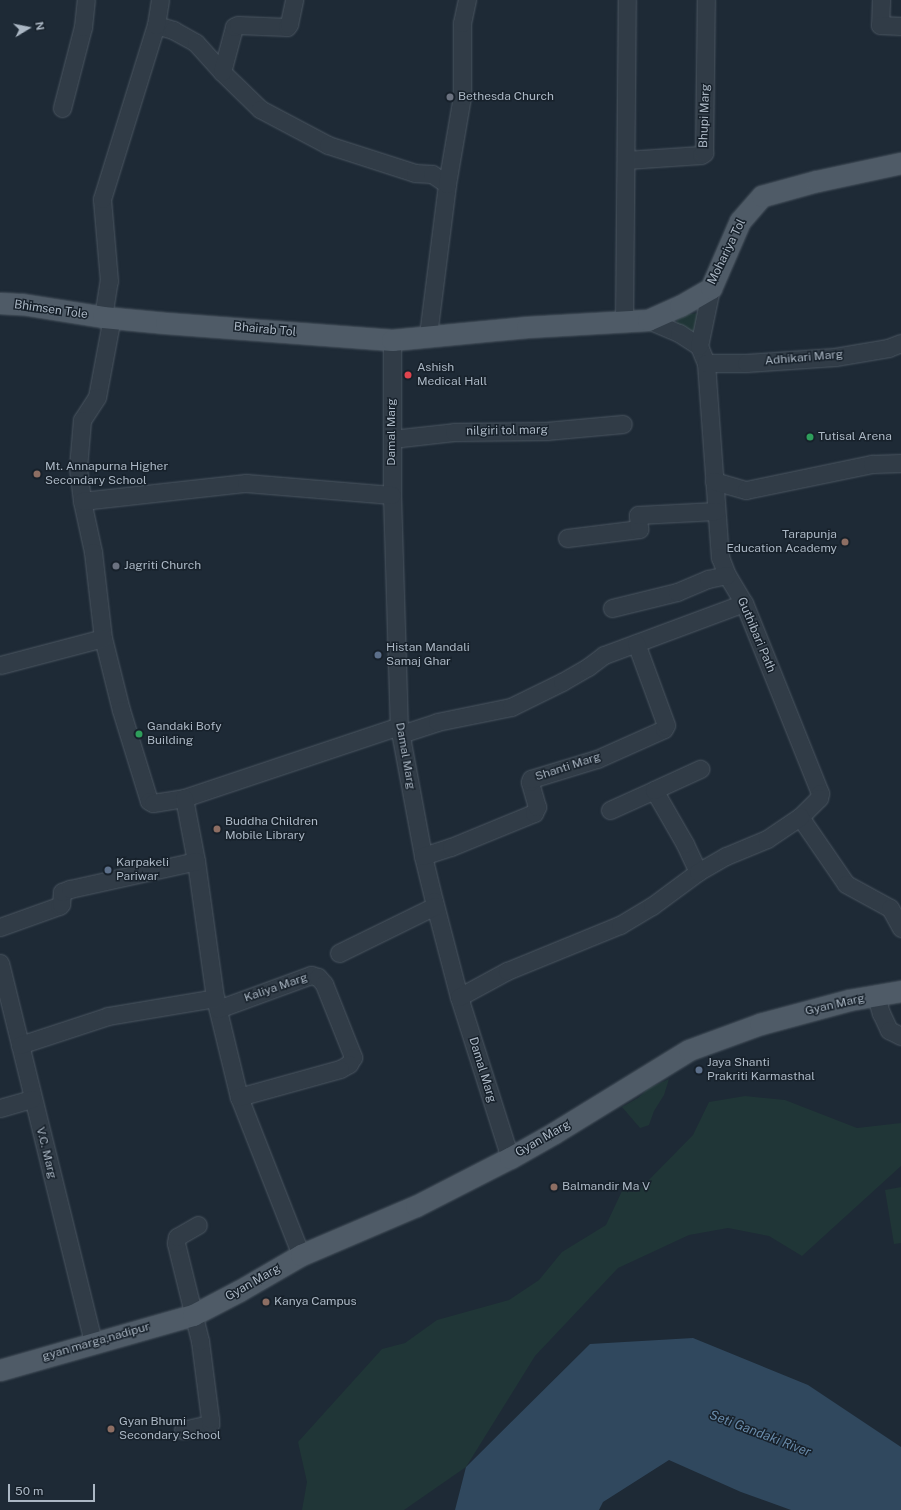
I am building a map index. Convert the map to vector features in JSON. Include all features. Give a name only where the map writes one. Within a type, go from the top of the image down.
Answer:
[{"type":"main road","name":"Mohariya Tol","points":[[428,335],[527,327],[624,323],[648,320],[680,306],[710,288],[740,222],[762,196],[817,181],[901,163]]},
{"type":"main road","name":"Bhimsen Tole","points":[[0,304],[22,304],[107,317]]},
{"type":"main road","name":"Bhairab Tol","points":[[107,317],[166,323],[392,340],[428,335]]},
{"type":"main road","name":"Gyan Marg","points":[[193,1315],[239,1291],[301,1254],[416,1206],[510,1158],[554,1133],[689,1050],[760,1024],[849,1000],[901,991]]},
{"type":"main road","name":"gyan marga,nadipur","points":[[0,1370],[193,1315]]},
{"type":"street","points":[[62,108],[83,27],[86,0]]},
{"type":"street","points":[[160,0],[156,25],[102,199],[109,281],[107,317],[97,397],[82,420],[78,468],[82,501],[93,552],[103,638],[146,795],[149,801],[153,803],[184,798],[400,730],[510,707],[562,682],[588,667],[604,655],[744,602]]},
{"type":"street","points":[[222,72],[234,27],[238,25],[287,27],[294,0]]},
{"type":"street","points":[[428,335],[447,184],[462,96],[462,23],[466,0]]},
{"type":"street","points":[[624,323],[627,0]]},
{"type":"street","name":"Bhupi Marg","points":[[626,160],[701,155],[704,153],[706,0]]},
{"type":"street","points":[[881,0],[880,25],[901,26]]},
{"type":"street","points":[[156,25],[173,30],[196,43],[222,72],[260,109],[328,145],[415,173],[432,174],[447,184]]},
{"type":"street","points":[[648,320],[680,333],[699,346],[710,288]]},
{"type":"street","name":"Damal Marg","points":[[392,340],[392,495],[400,730],[423,856],[435,906],[459,996],[510,1158]]},
{"type":"street","name":"Adhikari Marg","points":[[706,363],[746,363],[835,357],[888,348],[901,343]]},
{"type":"street","name":"Guthibari Path","points":[[699,346],[706,363],[720,557],[727,575],[744,602],[820,793],[819,798],[800,817]]},
{"type":"street","name":"nilgiri tol marg","points":[[392,439],[454,432],[546,431],[623,424]]},
{"type":"street","points":[[714,481],[746,490],[872,464],[901,462]]},
{"type":"street","points":[[82,501],[246,483],[392,495]]},
{"type":"street","points":[[567,538],[639,529],[638,514],[716,512]]},
{"type":"street","points":[[612,608],[677,592],[708,579],[727,575]]},
{"type":"street","points":[[0,665],[103,638]]},
{"type":"street","name":"Shanti Marg","points":[[423,856],[534,813],[537,807],[530,782],[531,779],[597,759],[664,729],[666,725],[636,643]]},
{"type":"street","points":[[610,810],[700,769]]},
{"type":"street","points":[[654,790],[685,844],[698,872]]},
{"type":"street","points":[[184,798],[196,862],[217,1003],[239,1097],[301,1254]]},
{"type":"street","points":[[459,996],[507,971],[620,925],[652,906],[698,872],[726,856],[767,839],[800,817],[846,884],[890,908],[901,928]]},
{"type":"street","points":[[0,927],[59,906],[61,904],[62,892],[70,888],[196,862]]},
{"type":"street","points":[[339,953],[435,906]]},
{"type":"street","name":"V.C. Marg","points":[[0,963],[32,1099],[93,1343]]},
{"type":"street","name":"Kaliya Marg","points":[[217,1003],[311,975],[318,976],[324,984],[353,1057],[349,1064],[340,1069],[239,1097]]},
{"type":"street","points":[[876,996],[881,1013],[889,1030],[901,1036]]},
{"type":"street","points":[[20,1045],[108,1016],[217,1003]]},
{"type":"street","points":[[0,1108],[32,1099]]},
{"type":"street","points":[[183,1430],[210,1424],[200,1341],[176,1243],[177,1237],[198,1225]]},
{"type":"green space","points":[[689,305],[690,314],[699,313],[694,337],[676,329],[678,313]]},
{"type":"green space","points":[[669,1079],[664,1095],[654,1111],[649,1125],[640,1128],[622,1107],[638,1098],[649,1088]]},
{"type":"green space","points":[[745,1096],[785,1100],[857,1128],[901,1123],[901,1166],[802,1256],[769,1236],[728,1228],[689,1235],[618,1268],[535,1356],[466,1467],[404,1510],[302,1510],[307,1482],[298,1442],[382,1349],[405,1343],[437,1320],[509,1300],[539,1280],[562,1252],[606,1225],[622,1191],[637,1192],[693,1135],[709,1102]]},
{"type":"green space","points":[[901,1187],[901,1243],[894,1244],[885,1190]]},
{"type":"water","name":"Seti Gandaki River","points":[[693,1338],[808,1385],[901,1447],[901,1510],[791,1510],[741,1492],[669,1460],[603,1502],[599,1510],[455,1510],[466,1467],[590,1344]]},
{"type":"place","name":"Bethesda Church","points":[[450,97]]},
{"type":"place","name":"Ashish Medical Hall","points":[[408,375]]},
{"type":"place","name":"Tutisal Arena","points":[[810,437]]},
{"type":"place","name":"Mt. Annapurna Higher Secondary School","points":[[37,474]]},
{"type":"place","name":"Tarapunja Education Academy","points":[[845,542]]},
{"type":"place","name":"Jagriti Church","points":[[116,566]]},
{"type":"place","name":"Histan Mandali Samaj Ghar","points":[[378,655]]},
{"type":"place","name":"Gandaki Bofy Building","points":[[139,734]]},
{"type":"place","name":"Buddha Children Mobile Library","points":[[217,829]]},
{"type":"place","name":"Karpakeli Pariwar","points":[[108,870]]},
{"type":"place","name":"Jaya Shanti Prakriti Karmasthal","points":[[699,1070]]},
{"type":"place","name":"Balmandir Ma V","points":[[554,1187]]},
{"type":"place","name":"Kanya Campus","points":[[266,1302]]},
{"type":"place","name":"Gyan Bhumi Secondary School","points":[[111,1429]]}]
